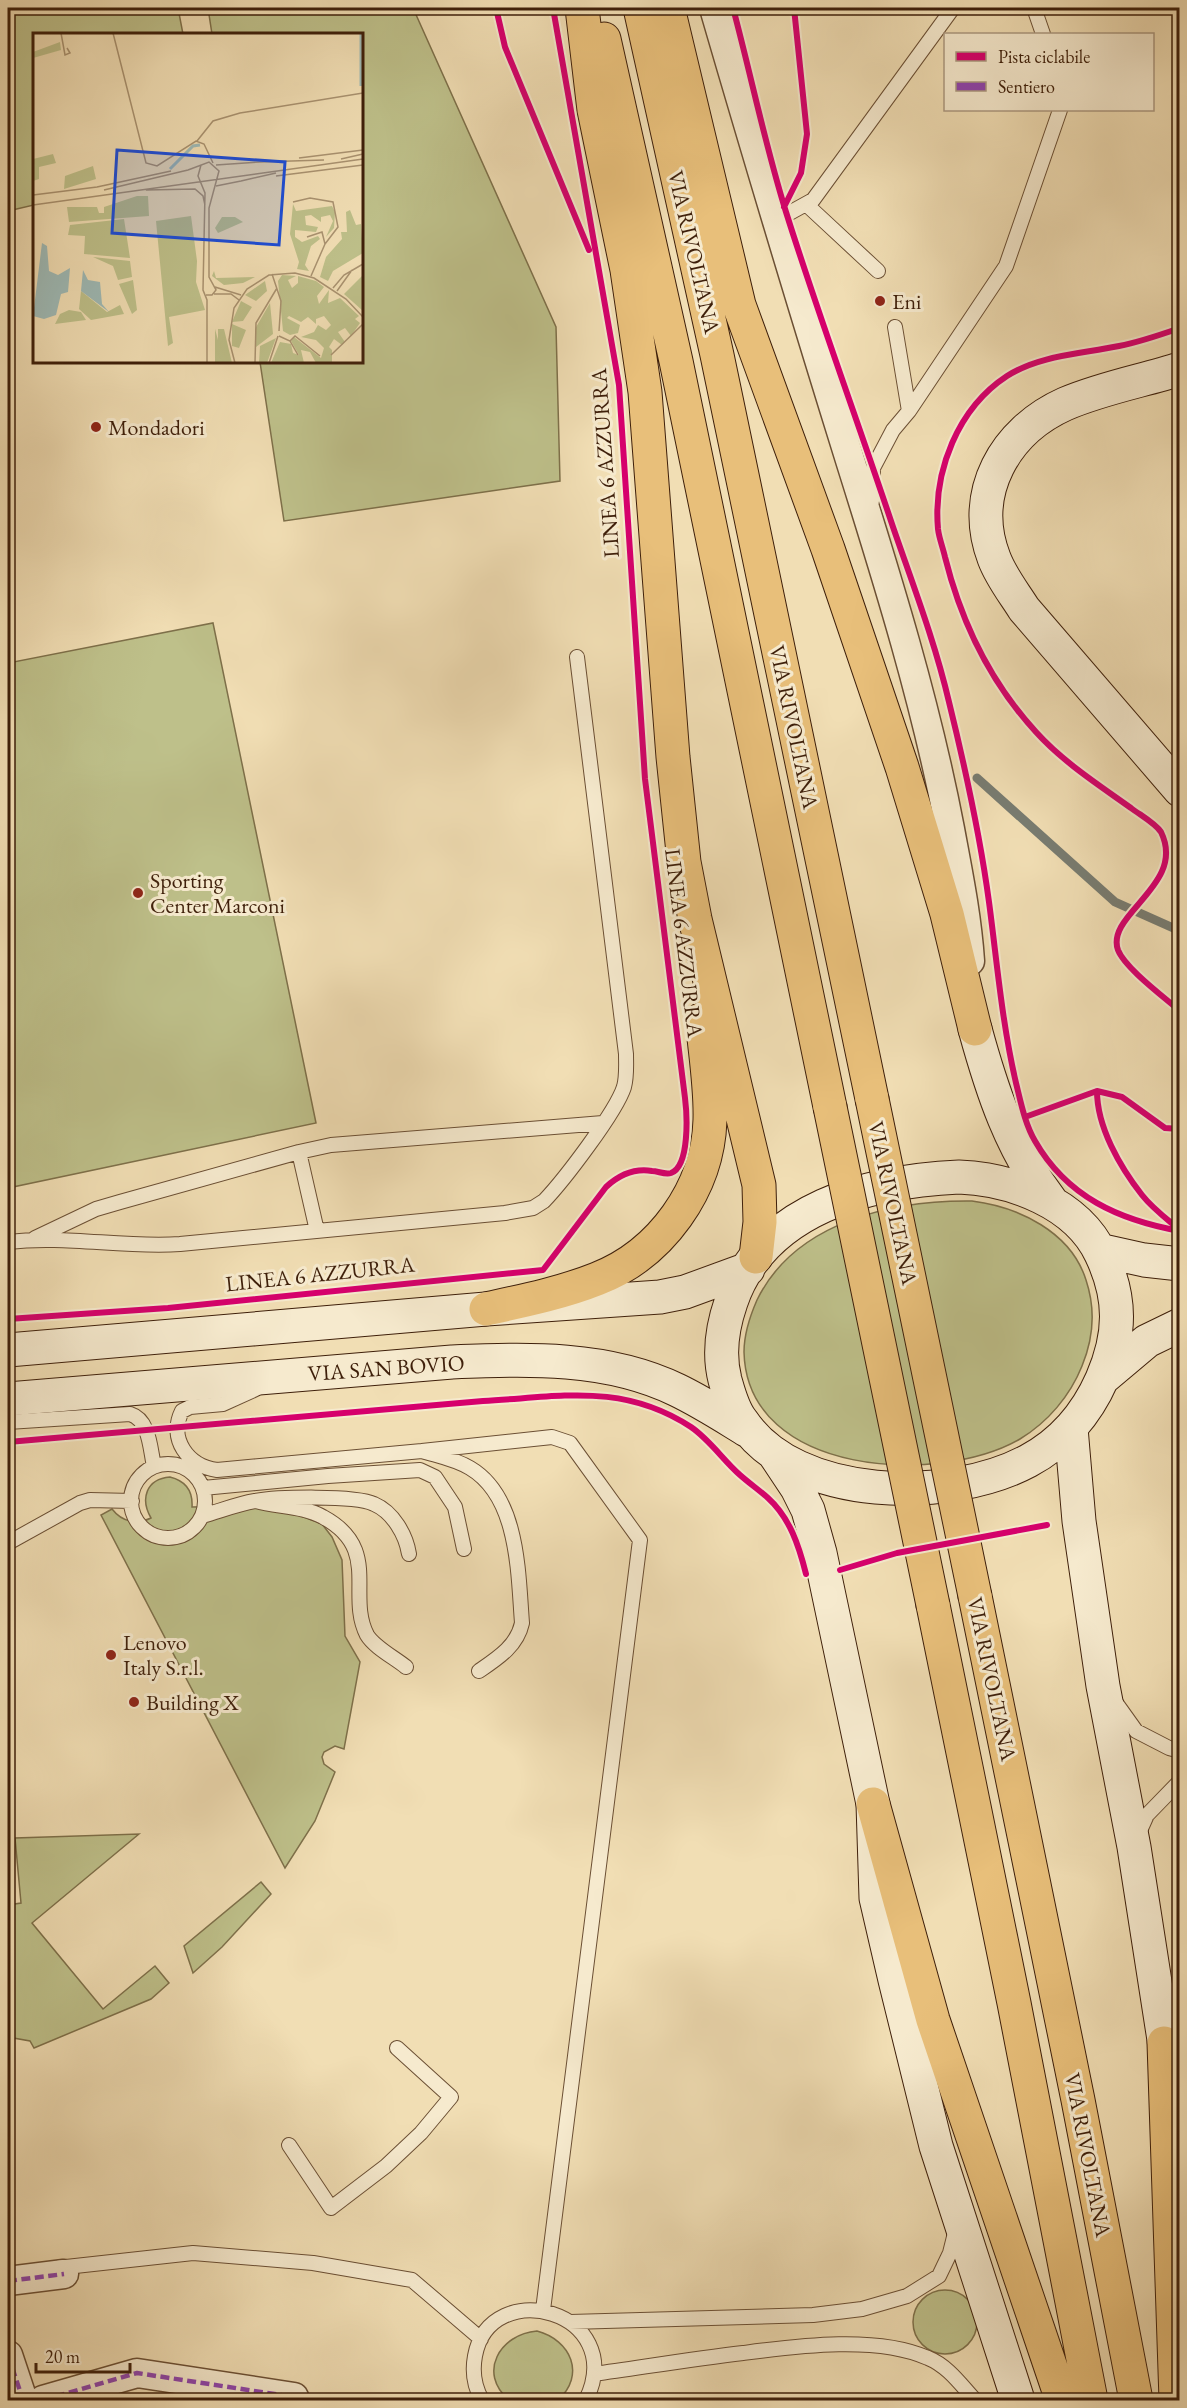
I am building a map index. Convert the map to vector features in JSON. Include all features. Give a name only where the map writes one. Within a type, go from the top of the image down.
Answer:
[{"type":"highway","points":[[582,8],[594,111],[627,270],[645,392],[673,757],[684,862],[695,919],[759,1185],[760,1222],[752,1263]]},
{"type":"highway","name":"VIA RIVOLTANA","points":[[597,8],[676,360],[1014,2003],[1091,2400]]},
{"type":"highway","name":"VIA RIVOLTANA","points":[[640,8],[717,356],[872,1099],[1078,2100],[1136,2400]]},
{"type":"highway","points":[[668,8],[739,305],[828,549],[902,767],[947,914],[975,1029]]},
{"type":"highway","points":[[486,1309],[530,1300],[598,1279],[640,1254],[659,1238],[683,1208],[705,1156],[710,1119],[695,919]]},
{"type":"highway","points":[[873,1804],[933,2020],[1062,2400]]},
{"type":"highway","points":[[1164,2043],[1176,2400]]},
{"type":"main road","points":[[1169,372],[1067,404],[1030,424],[1017,438],[994,472],[988,494],[987,516],[993,557],[1024,609],[1179,790]]},
{"type":"main road","points":[[975,1029],[1004,1123],[1026,1167],[1056,1207]]},
{"type":"main road","points":[[1018,2400],[936,2146],[876,1898],[873,1804],[814,1528],[796,1488],[741,1420],[725,1382],[721,1353],[729,1309],[752,1263],[777,1236],[800,1218],[827,1205],[900,1182],[959,1177],[988,1179],[1017,1186],[1056,1207],[1079,1226],[1099,1250],[1111,1281],[1117,1320],[1112,1355],[1102,1379]]},
{"type":"main road","points":[[1099,1250],[1144,1260],[1179,1264]]},
{"type":"main road","points":[[8,1350],[675,1295],[752,1263]]},
{"type":"main road","points":[[1102,1379],[1147,1341],[1179,1325]]},
{"type":"main road","name":"VIA SAN BOVIO","points":[[8,1399],[452,1362],[520,1360],[587,1364],[620,1370],[676,1390],[804,1470],[839,1482],[930,1487],[988,1477],[1016,1467],[1042,1453],[1071,1428],[1092,1399],[1102,1379]]},
{"type":"main road","points":[[1071,1428],[1079,1521],[1103,1686],[1134,1847],[1179,2142]]},
{"type":"street","points":[[714,8],[775,221],[871,527],[918,688],[940,779],[966,920],[975,1029]]},
{"type":"street","points":[[8,2281],[64,2274]]},
{"type":"street","points":[[8,2355],[23,2400]]},
{"type":"street","points":[[42,2400],[137,2373],[294,2397]]},
{"type":"lane","points":[[775,221],[807,205],[815,197],[953,8]]},
{"type":"lane","points":[[1034,8],[1043,33]]},
{"type":"lane","points":[[871,527],[873,468],[893,430],[909,411],[1006,266],[1060,111]]},
{"type":"lane","points":[[807,205],[878,271]]},
{"type":"lane","points":[[895,327],[909,411]]},
{"type":"lane","points":[[8,1242],[33,1239],[148,1246],[505,1214],[532,1208],[544,1201],[603,1123],[624,1088],[626,1066],[577,657]]},
{"type":"lane","points":[[33,1239],[104,1207],[299,1152],[348,1143],[603,1123]]},
{"type":"lane","points":[[299,1152],[317,1231]]},
{"type":"lane","points":[[284,1376],[223,1404],[190,1407],[182,1411],[178,1418],[180,1446],[186,1455],[200,1465],[217,1470],[552,1437],[570,1443],[640,1540],[543,2310]]},
{"type":"lane","points":[[8,1422],[121,1413],[137,1416],[146,1430],[154,1466]]},
{"type":"lane","points":[[422,1451],[471,1468],[491,1487],[507,1517],[516,1551],[522,1623],[520,1632],[507,1651],[479,1671]]},
{"type":"lane","points":[[174,1464],[192,1472],[203,1488],[206,1498],[202,1516],[185,1534],[162,1537],[150,1533],[134,1515],[132,1501],[137,1480],[154,1466],[174,1464]]},
{"type":"lane","points":[[203,1488],[420,1470],[435,1477],[455,1507],[464,1549]]},
{"type":"lane","points":[[202,1516],[256,1501],[343,1498],[374,1504],[393,1519],[407,1539],[409,1554]]},
{"type":"lane","points":[[8,1543],[80,1503],[90,1500],[132,1501]]},
{"type":"lane","points":[[256,1501],[321,1515],[346,1536],[357,1554],[362,1623],[369,1638],[406,1667]]},
{"type":"lane","points":[[1103,1686],[1137,1731],[1179,1751]]},
{"type":"lane","points":[[1134,1847],[1147,1815],[1179,1781]]},
{"type":"lane","points":[[289,2145],[331,2208],[386,2166],[421,2133],[451,2097],[397,2048]]},
{"type":"lane","points":[[570,2322],[813,2315],[862,2309],[907,2296],[939,2276],[950,2253],[958,2223],[958,2210]]},
{"type":"lane","points":[[8,2276],[44,2269],[193,2253],[313,2263],[411,2280],[482,2338]]},
{"type":"lane","points":[[482,2400],[474,2380],[473,2365],[482,2338],[490,2328],[509,2315],[531,2309],[562,2316],[580,2332],[589,2345],[594,2374],[586,2400]]},
{"type":"lane","points":[[594,2374],[815,2344],[867,2346],[910,2352],[928,2358],[946,2368],[975,2400]]},
{"type":"green space","points":[[8,8],[178,8],[183,33],[33,33],[33,205],[8,211]]},
{"type":"green space","points":[[208,8],[413,8],[556,327],[560,481],[284,521],[260,363],[363,363],[363,33],[212,33]]},
{"type":"green space","name":"Sporting Center Marconi","points":[[213,623],[316,1123],[8,1188],[8,663]]},
{"type":"green space","points":[[972,1201],[1008,1209],[1041,1225],[1056,1235],[1079,1263],[1091,1302],[1091,1334],[1077,1377],[1057,1407],[1040,1425],[1020,1439],[985,1454],[943,1463],[898,1465],[853,1460],[811,1446],[777,1425],[753,1393],[744,1352],[746,1332],[752,1312],[774,1273],[795,1251],[821,1234],[849,1221],[879,1211],[910,1205]]},
{"type":"green space","points":[[170,1477],[184,1484],[190,1492],[192,1507],[254,1506],[288,1511],[322,1524],[332,1537],[342,1560],[345,1636],[360,1662],[344,1749],[335,1746],[324,1752],[322,1757],[324,1764],[335,1772],[315,1821],[285,1868],[101,1515],[112,1509],[120,1517],[130,1521],[151,1518],[146,1504],[147,1491],[155,1482]]},
{"type":"green space","points":[[139,1834],[32,1923],[103,2009],[155,1966],[169,1983],[151,1999],[34,2048],[30,2041],[8,2037],[8,1905],[21,1903],[15,1838]]},
{"type":"green space","points":[[261,1882],[271,1894],[222,1947],[193,1973],[184,1946]]},
{"type":"green space","points":[[945,2290],[963,2296],[971,2304],[977,2322],[971,2340],[963,2348],[945,2354],[927,2348],[919,2340],[913,2322],[919,2304],[927,2296]]},
{"type":"green space","points":[[537,2331],[559,2342],[566,2350],[573,2370],[567,2390],[558,2400],[509,2400],[499,2389],[495,2378],[494,2367],[497,2356],[513,2339]]},
{"type":"waterway","points":[[977,778],[1115,902],[1180,931]]},
{"type":"marked path","points":[[8,2281],[64,2274]]},
{"type":"marked path","points":[[8,2355],[23,2400]]},
{"type":"marked path","points":[[43,2400],[137,2373],[294,2397]]},
{"type":"cycle path","points":[[496,8],[505,47],[589,250]]},
{"type":"cycle path","name":"LINEA 6 AZZURRA","points":[[8,1319],[168,1308],[543,1270],[611,1183],[627,1173],[645,1170],[671,1173],[681,1161],[686,1139],[686,1106],[645,779],[619,385],[553,8]]},
{"type":"cycle path","points":[[733,8],[786,212],[923,614],[943,680],[977,826],[1007,1038],[1016,1083],[1029,1128],[1048,1160],[1079,1191],[1097,1203],[1136,1220],[1180,1231]]},
{"type":"cycle path","points":[[784,207],[801,173],[807,134],[794,8]]},
{"type":"cycle path","points":[[1180,328],[1127,344],[1047,359],[1007,376],[990,389],[962,423],[945,464],[938,507],[939,536],[960,604],[980,650],[1005,693],[1036,732],[1069,763],[1151,822],[1161,832],[1166,851],[1163,868],[1155,883],[1123,924],[1117,937],[1118,950],[1136,974],[1180,1011]]},
{"type":"cycle path","points":[[1097,1091],[1105,1132],[1118,1159],[1146,1200],[1180,1230]]},
{"type":"cycle path","points":[[1025,1117],[1097,1091],[1122,1097],[1165,1128],[1180,1129]]},
{"type":"cycle path","points":[[8,1442],[483,1401],[564,1396],[615,1398],[640,1403],[665,1413],[691,1427],[704,1438],[743,1478],[776,1506],[788,1523],[797,1543],[806,1574]]},
{"type":"cycle path","points":[[840,1570],[897,1553],[1047,1525]]},
{"type":"place","name":"Eni","points":[[880,301]]},
{"type":"place","name":"Mondadori","points":[[96,427]]},
{"type":"place","name":"Sporting Center Marconi","points":[[138,893]]},
{"type":"place","name":"Lenovo Italy S.r.l.","points":[[111,1655]]},
{"type":"place","name":"Building X","points":[[134,1702]]}]
